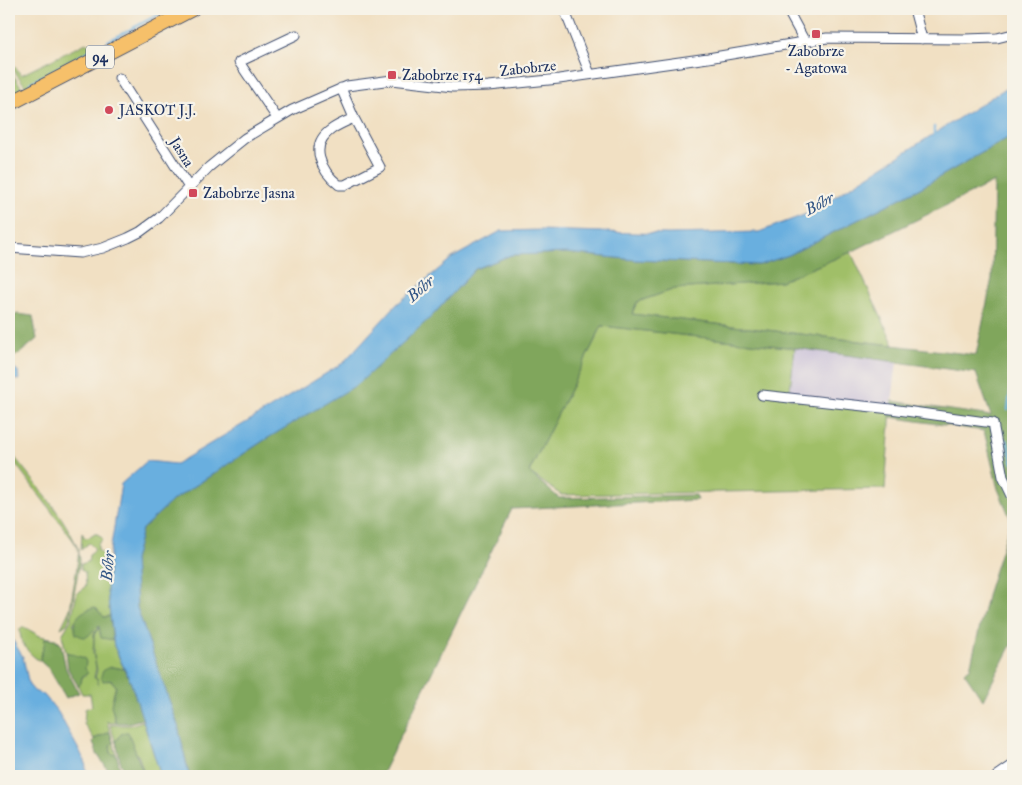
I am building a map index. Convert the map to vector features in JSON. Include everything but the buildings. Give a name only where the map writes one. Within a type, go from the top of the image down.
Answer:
[{"type":"main road","name":"94","points":[[9,104],[192,9]]},
{"type":"street","points":[[564,9],[590,74]]},
{"type":"street","points":[[787,9],[805,42]]},
{"type":"street","points":[[914,9],[922,39]]},
{"type":"street","name":"Zabobrze","points":[[9,248],[80,253],[103,248],[128,238],[150,226],[172,207],[210,167],[245,138],[277,118],[341,88],[362,83],[392,80],[453,87],[474,87],[552,80],[718,57],[840,37],[982,39],[1013,34]]},
{"type":"street","points":[[277,118],[239,62],[296,35]]},
{"type":"street","name":"Jasna","points":[[119,78],[190,189]]},
{"type":"street","points":[[341,88],[354,118],[380,167],[345,185],[339,186],[322,165],[318,145],[323,136],[332,128],[354,118]]},
{"type":"street","points":[[762,395],[891,409],[993,423],[1003,477],[1013,498]]},
{"type":"street","points":[[997,776],[1013,765]]},
{"type":"shaded area","points":[[795,348],[897,362],[891,409],[789,398]]},
{"type":"green space","points":[[86,43],[95,46],[95,48],[93,46],[91,48],[94,52],[26,87],[9,64],[9,58],[21,75]]},
{"type":"green space","points":[[9,69],[23,89],[9,97]]},
{"type":"green space","points":[[1013,135],[1013,641],[983,700],[964,672],[970,668],[988,592],[1011,520],[998,489],[984,431],[890,417],[892,401],[991,416],[976,373],[795,348],[602,326],[529,472],[559,498],[696,495],[698,500],[512,509],[381,776],[194,776],[189,774],[178,726],[137,608],[134,560],[142,529],[172,501],[263,441],[432,316],[475,269],[511,255],[567,253],[636,260],[759,265],[789,255],[920,188]],"holes":[[[994,182],[992,278],[976,355],[632,314],[637,302],[675,289],[781,281],[851,252]]]},
{"type":"green space","points":[[851,252],[894,345],[631,314],[637,302],[675,289],[781,281]]},
{"type":"green space","points":[[17,314],[33,316],[37,339],[19,354],[9,359],[9,319]]},
{"type":"green space","points":[[602,326],[795,348],[789,398],[891,409],[885,489],[561,495],[529,472]]},
{"type":"green space","points":[[9,450],[51,503],[76,544],[9,455]]},
{"type":"green space","points":[[82,532],[84,537],[88,538],[93,534],[98,534],[103,539],[98,544],[98,550],[110,560],[107,591],[110,616],[103,617],[95,607],[82,613],[73,624],[90,634],[99,627],[97,631],[100,628],[100,635],[113,640],[124,669],[112,667],[107,681],[111,680],[116,686],[112,704],[116,723],[109,723],[107,721],[117,756],[111,753],[110,732],[94,739],[84,724],[85,709],[92,706],[90,694],[82,694],[78,686],[81,683],[82,677],[86,675],[79,661],[73,655],[66,652],[62,635],[71,620],[77,593],[86,585],[85,572],[81,570],[81,564],[88,562],[89,555],[95,549],[89,543],[81,550]],"holes":[[[94,635],[94,655],[97,670],[95,678],[98,679],[98,685],[97,679],[94,678],[96,668],[93,653]]]},
{"type":"green space","points":[[79,554],[80,560],[70,617],[67,624],[61,628],[70,609]]},
{"type":"green space","points":[[95,607],[104,617],[110,616],[113,640],[101,638],[99,626],[87,637],[76,634],[75,624],[78,616]]},
{"type":"green space","points":[[24,627],[40,636],[56,639],[61,644],[54,640],[48,644],[42,651],[40,661],[29,652],[21,639],[20,629]]},
{"type":"green space","points":[[45,638],[61,644],[66,669],[79,693],[66,698],[49,669],[40,661]]},
{"type":"green space","points":[[66,652],[84,658],[86,662],[85,669],[88,672],[82,677],[81,683],[78,686],[68,669]]},
{"type":"green space","points":[[112,667],[124,669],[131,683],[143,719],[128,723],[116,723],[111,705],[116,686],[111,680],[103,681],[101,677],[104,670]]},
{"type":"green space","points":[[143,721],[161,776],[145,776],[129,735],[116,741],[118,749],[110,725],[131,725]]},
{"type":"green space","points":[[110,732],[113,742],[110,745],[111,753],[117,756],[124,776],[112,776],[97,754],[93,742],[94,739]]},
{"type":"green space","points":[[125,732],[128,732],[145,776],[127,776],[120,761],[116,741]]},
{"type":"water","name":"Bóbr","points":[[1013,86],[1013,135],[920,188],[789,255],[759,265],[636,260],[567,253],[511,255],[475,269],[432,316],[358,384],[263,441],[172,501],[142,529],[134,560],[137,608],[178,726],[189,776],[161,776],[131,683],[114,646],[107,591],[110,552],[121,484],[147,461],[176,464],[343,363],[396,305],[452,258],[501,231],[540,230],[668,234],[759,232],[809,213],[1003,90]]},
{"type":"water","points":[[9,364],[18,371],[19,380],[9,379]]},
{"type":"water","points":[[9,634],[23,657],[29,685],[34,691],[44,695],[58,712],[85,761],[87,776],[9,776]]},
{"type":"waterway","points":[[108,41],[169,9]]},
{"type":"waterway","points":[[30,83],[91,50]]},
{"type":"waterway","points":[[9,94],[15,91]]},
{"type":"waterway","points":[[934,127],[934,134]]},
{"type":"waterway","points":[[1008,410],[1013,374]]},
{"type":"waterway","points":[[1007,440],[1013,463]]},
{"type":"place","name":"Zabobrze - Agatowa","points":[[816,34]]},
{"type":"place","name":"Zabobrze 154","points":[[392,75]]},
{"type":"place","name":"JASKOT J.J.","points":[[109,110]]},
{"type":"place","name":"Zabobrze Jasna","points":[[193,193]]}]
